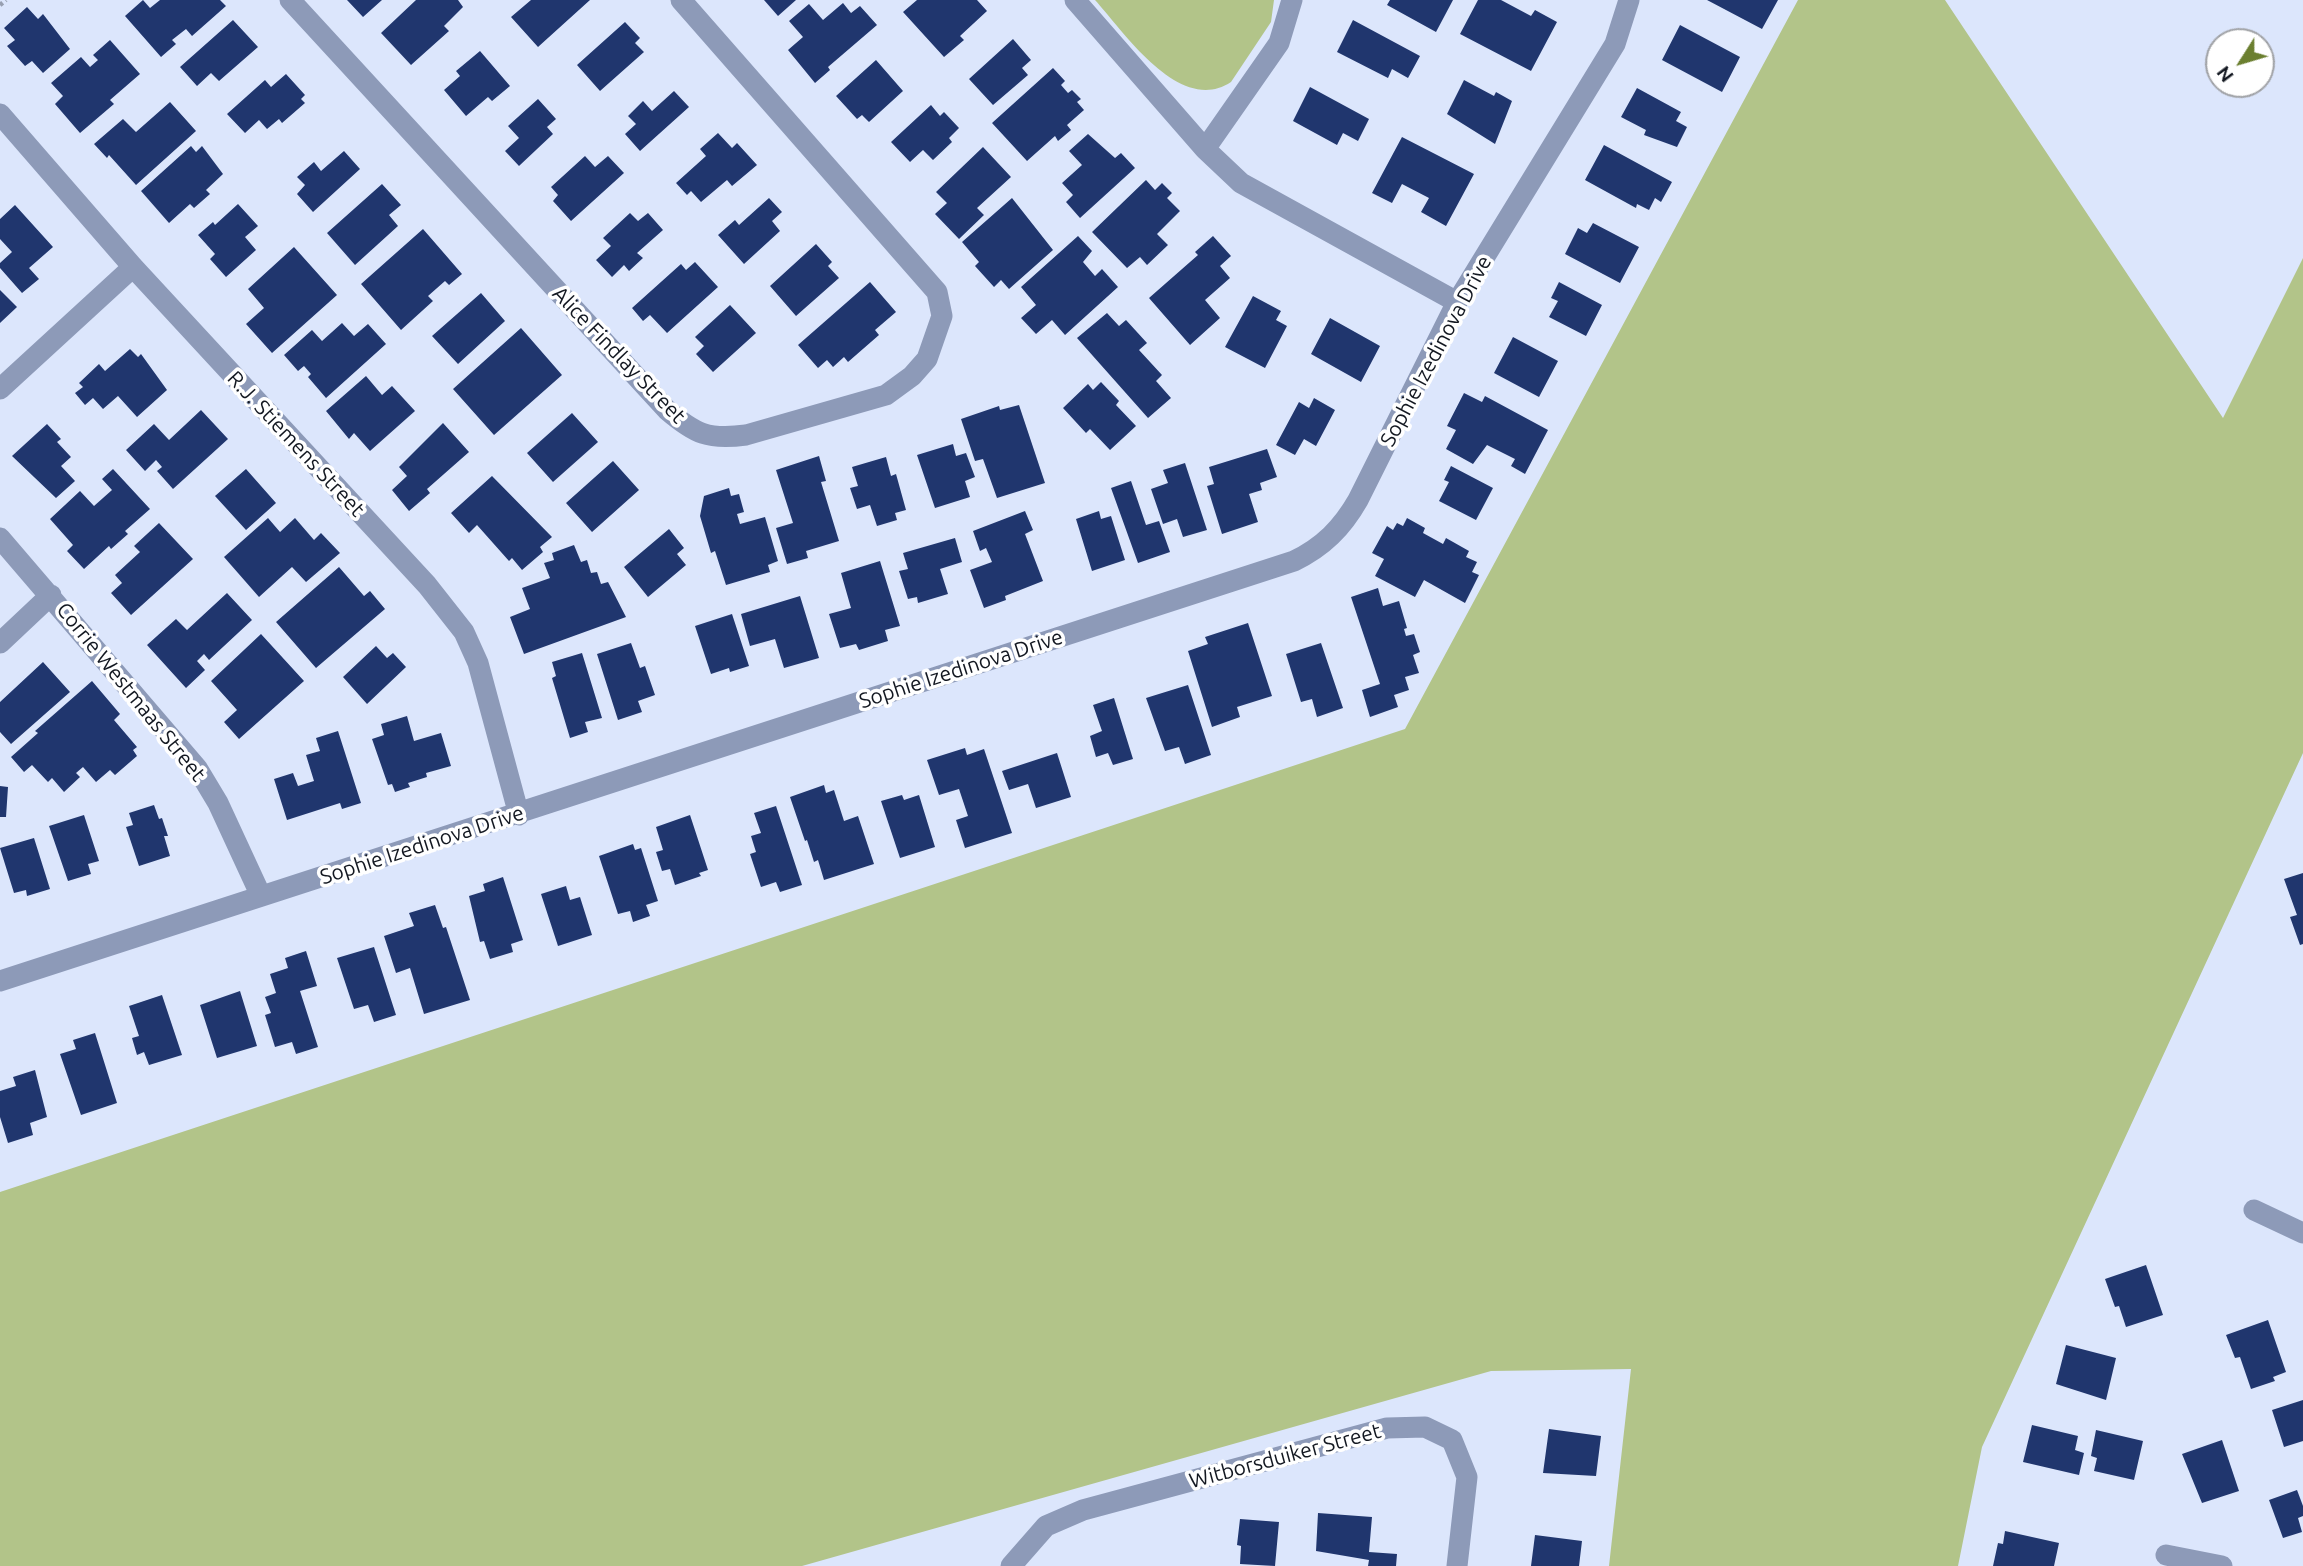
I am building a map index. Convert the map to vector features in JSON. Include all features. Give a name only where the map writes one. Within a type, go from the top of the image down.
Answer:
[{"type":"street","name":"Alice Findlay Street","points":[[290,0],[667,410],[687,427],[707,436],[722,438],[746,435],[886,396],[912,376],[927,359],[942,316],[937,292],[681,0]]},
{"type":"street","points":[[1075,0],[1205,149],[1241,183],[1457,302]]},
{"type":"street","points":[[1205,149],[1279,43],[1292,0]]},
{"type":"street","name":"Sophie Izedinova Drive","points":[[0,981],[519,815],[1294,561],[1316,550],[1342,525],[1358,500],[1457,302],[1615,44],[1629,0]]},
{"type":"street","name":"R.J. Stiemens Street","points":[[0,114],[133,267],[427,585],[464,632],[478,663],[519,815]]},
{"type":"street","points":[[0,389],[133,267]]},
{"type":"street","name":"Corrie Westmaas Street","points":[[0,538],[197,768],[218,803],[261,896]]},
{"type":"street","points":[[0,643],[51,595]]},
{"type":"street","points":[[2254,1210],[2303,1233]]},
{"type":"street","name":"Witborsduiker Street","points":[[1011,1566],[1046,1527],[1083,1510],[1387,1428],[1425,1427],[1452,1440],[1467,1478],[1457,1566]]},
{"type":"street","points":[[2166,1555],[2222,1566]]},
{"type":"path","points":[[0,5],[6,0]]},
{"type":"green space","points":[[1095,0],[1274,0],[1271,22],[1231,82],[1212,90],[1192,88],[1155,66]]},
{"type":"green space","points":[[1798,0],[1945,0],[2223,418],[2303,258],[2303,753],[1982,1447],[1958,1566],[1609,1566],[1631,1369],[1491,1371],[802,1566],[0,1566],[0,1192],[1405,729]]},
{"type":"building","points":[[143,0],[150,8],[160,0],[220,0],[226,6],[192,36],[186,29],[172,40],[176,44],[161,57],[125,16]]},
{"type":"building","points":[[347,0],[382,0],[363,17]]},
{"type":"building","points":[[416,0],[458,0],[463,7],[444,26],[449,31],[411,65],[381,33]]},
{"type":"building","points":[[531,0],[590,0],[538,47],[511,17]]},
{"type":"building","points":[[764,0],[796,0],[778,16]]},
{"type":"building","points":[[917,0],[977,0],[987,11],[960,36],[964,40],[944,57],[903,12]]},
{"type":"building","points":[[1390,0],[1453,0],[1436,32],[1387,5]]},
{"type":"building","points":[[1478,0],[1501,0],[1531,16],[1535,10],[1557,22],[1531,71],[1460,34]]},
{"type":"building","points":[[1707,0],[1778,0],[1762,29]]},
{"type":"building","points":[[843,3],[851,13],[860,6],[877,25],[828,67],[830,70],[815,83],[788,50],[803,37],[789,21],[809,4],[823,20]]},
{"type":"building","points":[[27,7],[38,19],[43,14],[70,49],[43,73],[32,61],[25,66],[7,46],[15,40],[4,28]]},
{"type":"building","points":[[233,20],[258,47],[219,81],[211,73],[197,86],[180,67]]},
{"type":"building","points":[[1353,20],[1420,56],[1408,78],[1392,69],[1388,78],[1337,52]]},
{"type":"building","points":[[625,22],[640,38],[635,43],[644,52],[600,91],[577,65]]},
{"type":"building","points":[[1680,25],[1740,57],[1722,92],[1662,60]]},
{"type":"building","points":[[1013,39],[1031,60],[1022,68],[1028,75],[993,105],[969,79]]},
{"type":"building","points":[[110,40],[140,74],[110,100],[114,104],[80,133],[55,104],[63,96],[51,83],[81,57],[90,67],[98,60],[93,55]]},
{"type":"building","points":[[480,51],[510,86],[492,101],[488,97],[466,116],[444,90],[460,76],[456,71]]},
{"type":"building","points":[[876,60],[903,91],[869,122],[862,115],[857,119],[836,96]]},
{"type":"building","points":[[1053,68],[1065,81],[1061,85],[1068,93],[1072,90],[1081,99],[1077,102],[1084,110],[1067,125],[1071,130],[1058,141],[1055,136],[1027,161],[992,123]]},
{"type":"building","points":[[286,74],[305,95],[301,99],[305,103],[282,123],[279,119],[267,129],[259,120],[245,133],[227,114],[265,80],[271,87]]},
{"type":"building","points":[[1464,80],[1494,96],[1496,92],[1512,101],[1495,144],[1447,114]]},
{"type":"building","points":[[1310,87],[1369,119],[1358,141],[1343,133],[1337,145],[1293,121]]},
{"type":"building","points":[[1637,88],[1681,112],[1676,121],[1687,127],[1677,147],[1644,135],[1646,130],[1621,117]]},
{"type":"building","points":[[674,91],[689,107],[640,151],[625,134],[636,124],[628,116],[643,101],[652,111]]},
{"type":"building","points":[[538,99],[556,119],[547,127],[553,134],[519,166],[505,151],[519,138],[508,126]]},
{"type":"building","points":[[170,102],[196,131],[136,185],[109,155],[107,158],[94,144],[123,119],[136,132]]},
{"type":"building","points":[[931,105],[940,116],[944,112],[959,128],[949,138],[952,142],[933,160],[923,150],[910,162],[891,142]]},
{"type":"building","points":[[718,133],[732,148],[737,143],[757,165],[732,186],[727,180],[701,202],[691,191],[687,195],[676,183],[706,156],[700,149]]},
{"type":"building","points":[[1088,134],[1115,158],[1121,153],[1135,168],[1080,218],[1066,202],[1073,195],[1062,183],[1082,165],[1069,151]]},
{"type":"building","points":[[1402,137],[1474,174],[1446,226],[1421,212],[1429,198],[1402,184],[1392,203],[1372,193]]},
{"type":"building","points":[[1604,145],[1672,182],[1661,202],[1655,198],[1649,210],[1637,204],[1636,208],[1585,180]]},
{"type":"building","points":[[191,146],[196,152],[202,146],[223,174],[206,190],[210,194],[194,208],[190,204],[169,223],[141,191]]},
{"type":"building","points":[[983,147],[1011,177],[977,208],[984,215],[959,239],[935,214],[947,203],[936,192]]},
{"type":"building","points":[[344,151],[360,169],[313,212],[297,194],[305,185],[297,177],[314,162],[321,171]]},
{"type":"building","points":[[585,156],[595,167],[608,156],[624,173],[571,221],[553,201],[558,195],[551,187]]},
{"type":"building","points":[[1146,180],[1155,190],[1162,183],[1172,193],[1167,198],[1180,211],[1157,234],[1168,245],[1147,265],[1140,257],[1127,268],[1092,232]]},
{"type":"building","points":[[382,184],[401,205],[389,215],[398,226],[355,265],[327,233]]},
{"type":"building","points":[[769,198],[782,212],[772,221],[780,231],[744,264],[718,235],[735,220],[739,225]]},
{"type":"building","points":[[1012,198],[1053,250],[1009,289],[1001,280],[994,287],[975,266],[979,262],[962,242]]},
{"type":"building","points":[[238,204],[258,226],[245,237],[256,250],[226,277],[210,259],[215,254],[198,235],[213,222],[215,225]]},
{"type":"building","points":[[15,205],[53,247],[29,268],[39,279],[22,293],[0,268],[0,263],[12,252],[0,239],[0,219]]},
{"type":"building","points":[[630,213],[638,221],[648,213],[663,230],[637,253],[643,258],[629,271],[624,265],[612,277],[596,260],[611,246],[603,238]]},
{"type":"building","points":[[1593,223],[1639,247],[1620,283],[1565,254],[1578,228],[1587,233]]},
{"type":"building","points":[[423,229],[462,274],[449,285],[445,281],[428,296],[433,301],[401,330],[361,284]]},
{"type":"building","points":[[1078,236],[1092,251],[1083,262],[1095,276],[1102,269],[1118,287],[1065,335],[1052,320],[1036,334],[1021,318],[1036,305],[1021,287]]},
{"type":"building","points":[[1213,236],[1231,256],[1220,266],[1230,278],[1205,300],[1220,318],[1190,345],[1149,298],[1198,255],[1195,252]]},
{"type":"building","points":[[816,244],[832,262],[828,266],[839,278],[796,316],[770,286]]},
{"type":"building","points":[[294,247],[337,295],[272,353],[246,324],[264,308],[248,289]]},
{"type":"building","points":[[695,262],[718,287],[667,333],[650,315],[643,321],[632,308],[681,264],[686,270]]},
{"type":"building","points":[[870,282],[896,312],[875,330],[879,335],[848,362],[844,357],[833,367],[827,360],[818,368],[798,345]]},
{"type":"building","points":[[1559,282],[1602,305],[1586,336],[1549,317],[1558,301],[1551,298]]},
{"type":"building","points":[[0,290],[17,307],[0,323]]},
{"type":"building","points":[[481,293],[505,321],[458,364],[432,336]]},
{"type":"building","points":[[1253,296],[1281,311],[1276,320],[1287,326],[1265,368],[1225,347]]},
{"type":"building","points":[[730,305],[756,333],[713,372],[696,354],[704,346],[695,337]]},
{"type":"building","points":[[1107,313],[1119,326],[1126,320],[1147,343],[1139,350],[1162,375],[1156,381],[1171,398],[1148,418],[1077,338]]},
{"type":"building","points":[[1330,318],[1380,346],[1361,382],[1311,354]]},
{"type":"building","points":[[342,323],[354,336],[368,324],[386,344],[326,398],[308,377],[311,374],[304,366],[298,371],[284,355],[312,330],[322,341]]},
{"type":"building","points":[[521,328],[562,375],[494,435],[453,389]]},
{"type":"building","points":[[1513,337],[1558,361],[1539,397],[1494,373]]},
{"type":"building","points":[[130,349],[138,357],[141,354],[167,390],[137,417],[118,396],[103,409],[93,398],[85,405],[75,393],[83,387],[79,383],[99,364],[105,371]]},
{"type":"building","points":[[366,376],[382,395],[392,386],[415,411],[370,451],[354,433],[349,439],[326,411]]},
{"type":"building","points":[[1101,382],[1119,401],[1116,405],[1136,426],[1110,450],[1090,429],[1086,433],[1063,408],[1088,384],[1093,390]]},
{"type":"building","points":[[1464,393],[1482,402],[1485,396],[1548,430],[1525,474],[1511,466],[1515,459],[1487,445],[1473,464],[1446,449],[1456,430],[1447,426]]},
{"type":"building","points":[[1314,398],[1335,410],[1316,446],[1304,439],[1295,455],[1276,445],[1299,402],[1309,408]]},
{"type":"building","points":[[1019,405],[1045,483],[997,498],[983,459],[975,461],[961,419],[999,406],[1000,410]]},
{"type":"building","points":[[201,410],[228,439],[173,489],[157,471],[162,467],[156,460],[145,471],[126,450],[154,424],[169,440]]},
{"type":"building","points":[[572,413],[598,442],[553,482],[527,453]]},
{"type":"building","points":[[443,423],[469,452],[427,489],[430,493],[409,511],[392,490],[407,476],[399,467]]},
{"type":"building","points":[[47,424],[61,439],[57,442],[71,457],[61,466],[75,481],[56,498],[12,456]]},
{"type":"building","points":[[953,444],[956,456],[966,453],[975,477],[965,481],[970,497],[935,508],[917,455]]},
{"type":"building","points":[[1267,449],[1277,477],[1260,483],[1262,490],[1249,494],[1258,522],[1222,534],[1207,486],[1214,484],[1209,467]]},
{"type":"building","points":[[819,456],[826,481],[821,482],[839,541],[806,551],[808,558],[787,564],[776,528],[793,523],[776,470]]},
{"type":"building","points":[[886,457],[891,476],[896,474],[906,510],[895,513],[897,520],[877,526],[870,505],[857,509],[850,488],[858,486],[852,467]]},
{"type":"building","points":[[613,461],[639,490],[592,532],[566,503]]},
{"type":"building","points":[[1185,463],[1207,530],[1183,537],[1177,519],[1163,524],[1151,489],[1168,483],[1163,470]]},
{"type":"building","points":[[1451,466],[1493,488],[1476,520],[1439,501],[1449,482],[1444,480]]},
{"type":"building","points":[[113,469],[150,509],[125,531],[128,534],[111,549],[109,546],[84,569],[67,551],[73,545],[50,519],[80,491],[94,506],[112,490],[102,479]]},
{"type":"building","points":[[246,469],[276,503],[246,530],[215,496]]},
{"type":"building","points":[[492,476],[552,537],[540,547],[543,552],[522,570],[512,558],[509,561],[477,525],[469,533],[451,513]]},
{"type":"building","points":[[1131,481],[1146,525],[1159,521],[1170,552],[1138,563],[1111,488]]},
{"type":"building","points":[[729,488],[731,496],[739,494],[744,512],[737,514],[740,524],[765,517],[778,561],[768,565],[770,572],[726,585],[715,551],[711,553],[700,516],[704,496]]},
{"type":"building","points":[[1025,511],[1033,530],[1025,534],[1043,581],[1005,596],[1006,600],[984,608],[970,570],[992,562],[986,548],[980,551],[973,531]]},
{"type":"building","points":[[1099,511],[1101,519],[1111,516],[1125,560],[1092,571],[1076,519]]},
{"type":"building","points":[[268,518],[280,532],[295,518],[314,540],[321,533],[340,553],[306,582],[292,567],[259,597],[224,557]]},
{"type":"building","points":[[1407,518],[1425,528],[1423,533],[1443,544],[1446,538],[1469,551],[1466,557],[1477,562],[1472,572],[1479,575],[1465,603],[1424,580],[1415,597],[1375,576],[1384,559],[1372,553],[1387,526],[1393,530],[1397,523],[1403,526]]},
{"type":"building","points":[[159,523],[193,559],[131,615],[111,593],[122,583],[115,575],[140,552],[134,546]]},
{"type":"building","points":[[669,529],[684,548],[677,554],[686,565],[648,597],[624,567]]},
{"type":"building","points":[[955,538],[962,562],[940,569],[948,594],[918,603],[917,597],[908,599],[899,571],[908,569],[903,553]]},
{"type":"building","points":[[574,545],[581,562],[587,560],[591,573],[597,572],[601,584],[608,582],[626,617],[524,654],[510,617],[530,609],[522,588],[550,578],[544,563],[554,560],[552,553]]},
{"type":"building","points":[[880,561],[900,626],[885,630],[888,641],[859,650],[856,644],[840,648],[829,614],[851,608],[841,573]]},
{"type":"building","points":[[339,567],[364,596],[370,591],[385,609],[316,668],[276,622]]},
{"type":"building","points":[[1378,588],[1383,606],[1399,601],[1407,628],[1404,629],[1406,636],[1414,634],[1420,652],[1413,655],[1419,673],[1405,677],[1409,690],[1394,695],[1398,707],[1370,717],[1362,690],[1380,684],[1351,597]]},
{"type":"building","points":[[227,593],[252,620],[209,660],[204,654],[197,661],[205,670],[186,688],[147,645],[176,619],[187,630]]},
{"type":"building","points":[[800,596],[819,658],[784,668],[775,639],[750,646],[741,614]]},
{"type":"building","points":[[732,614],[749,666],[730,672],[729,668],[711,674],[695,626]]},
{"type":"building","points":[[1248,623],[1272,696],[1237,707],[1240,717],[1212,727],[1188,651],[1208,644],[1205,637]]},
{"type":"building","points":[[261,634],[304,681],[239,739],[224,722],[237,710],[211,681]]},
{"type":"building","points":[[631,643],[640,668],[645,666],[655,695],[638,701],[642,712],[618,720],[597,654]]},
{"type":"building","points":[[1321,643],[1343,708],[1317,717],[1312,699],[1301,702],[1286,654]]},
{"type":"building","points":[[376,646],[387,658],[393,653],[406,667],[367,704],[343,677]]},
{"type":"building","points":[[582,653],[602,718],[585,722],[588,732],[570,738],[552,678],[556,676],[552,662]]},
{"type":"building","points":[[43,662],[70,692],[11,744],[0,732],[0,702]]},
{"type":"building","points":[[92,681],[120,714],[114,720],[137,747],[133,750],[137,756],[115,775],[110,770],[96,782],[83,767],[76,773],[80,777],[64,792],[52,778],[48,782],[32,765],[24,772],[11,757],[38,733],[35,731]]},
{"type":"building","points":[[1188,685],[1211,755],[1185,764],[1179,747],[1165,751],[1146,698]]},
{"type":"building","points":[[1114,698],[1133,759],[1113,765],[1108,753],[1096,757],[1090,736],[1102,731],[1093,705]]},
{"type":"building","points":[[407,716],[414,741],[441,733],[451,766],[426,773],[427,777],[408,783],[410,787],[395,792],[392,784],[388,785],[372,739],[384,735],[381,724]]},
{"type":"building","points":[[338,731],[361,803],[342,809],[340,803],[287,820],[274,779],[293,773],[298,786],[314,781],[306,755],[320,751],[316,738]]},
{"type":"building","points":[[965,748],[967,755],[984,749],[1012,833],[965,848],[956,820],[968,816],[959,789],[939,795],[927,760]]},
{"type":"building","points":[[1057,753],[1071,797],[1036,808],[1028,784],[1009,790],[1002,771]]},
{"type":"building","points":[[824,785],[826,793],[834,790],[844,821],[858,816],[874,864],[824,880],[818,860],[814,862],[807,840],[805,841],[790,797]]},
{"type":"building","points":[[0,786],[8,787],[6,817],[0,817]]},
{"type":"building","points":[[902,795],[904,800],[919,795],[935,847],[900,858],[881,801]]},
{"type":"building","points":[[154,805],[168,836],[164,836],[170,856],[139,866],[126,827],[133,825],[129,813]]},
{"type":"building","points":[[776,806],[802,885],[780,892],[776,882],[761,887],[750,854],[756,852],[751,836],[761,833],[754,813]]},
{"type":"building","points":[[84,815],[99,861],[88,864],[91,874],[68,881],[49,826]]},
{"type":"building","points":[[690,815],[708,870],[699,873],[701,876],[675,885],[670,869],[662,871],[656,852],[663,850],[656,827]]},
{"type":"building","points":[[34,838],[50,889],[27,896],[26,890],[14,893],[0,848]]},
{"type":"building","points":[[633,844],[635,850],[641,848],[658,901],[646,905],[650,916],[633,922],[630,911],[618,914],[599,856]]},
{"type":"building","points":[[2303,873],[2303,944],[2300,945],[2290,917],[2297,915],[2284,879]]},
{"type":"building","points":[[503,877],[523,940],[511,944],[513,952],[490,959],[484,941],[480,942],[469,896],[485,891],[483,884]]},
{"type":"building","points":[[566,886],[570,900],[580,897],[592,935],[558,946],[541,894]]},
{"type":"building","points":[[435,905],[443,928],[446,927],[470,1000],[424,1014],[410,968],[396,973],[384,936],[414,926],[409,913]]},
{"type":"building","points":[[374,947],[396,1015],[374,1022],[368,1005],[354,1009],[337,958]]},
{"type":"building","points":[[306,951],[317,986],[300,991],[318,1047],[296,1054],[292,1042],[275,1047],[265,1015],[271,1013],[265,997],[276,993],[270,974],[288,968],[285,958]]},
{"type":"building","points":[[240,991],[257,1046],[217,1058],[200,1005]]},
{"type":"building","points":[[162,995],[182,1055],[149,1065],[144,1052],[137,1055],[132,1038],[139,1036],[129,1006]]},
{"type":"building","points":[[95,1033],[117,1103],[81,1115],[60,1054],[76,1049],[73,1040]]},
{"type":"building","points":[[35,1070],[47,1117],[30,1123],[33,1135],[8,1143],[0,1117],[0,1091],[16,1086],[13,1077]]},
{"type":"building","points":[[2146,1265],[2163,1315],[2126,1327],[2105,1279]]},
{"type":"building","points":[[2268,1320],[2286,1372],[2273,1377],[2275,1381],[2251,1389],[2240,1357],[2235,1358],[2226,1335]]},
{"type":"building","points":[[2066,1345],[2116,1358],[2106,1400],[2056,1384]]},
{"type":"building","points":[[2303,1400],[2303,1441],[2284,1447],[2272,1410]]},
{"type":"building","points":[[2032,1425],[2078,1436],[2075,1450],[2084,1453],[2079,1475],[2023,1462]]},
{"type":"building","points":[[1549,1429],[1601,1436],[1596,1476],[1543,1473]]},
{"type":"building","points":[[2096,1430],[2143,1441],[2134,1480],[2094,1471],[2097,1458],[2091,1456]]},
{"type":"building","points":[[2222,1440],[2239,1491],[2202,1503],[2182,1454]]},
{"type":"building","points":[[2297,1490],[2303,1506],[2303,1516],[2298,1518],[2302,1532],[2283,1538],[2269,1500]]},
{"type":"building","points":[[1318,1513],[1372,1517],[1369,1552],[1397,1554],[1396,1566],[1368,1566],[1369,1560],[1316,1551]]},
{"type":"building","points":[[1240,1519],[1279,1522],[1275,1566],[1240,1564],[1241,1546],[1237,1545]]},
{"type":"building","points":[[2005,1531],[2059,1543],[2054,1566],[1993,1566],[1998,1543],[2003,1544]]},
{"type":"building","points":[[1535,1535],[1582,1541],[1579,1566],[1531,1566]]}]
